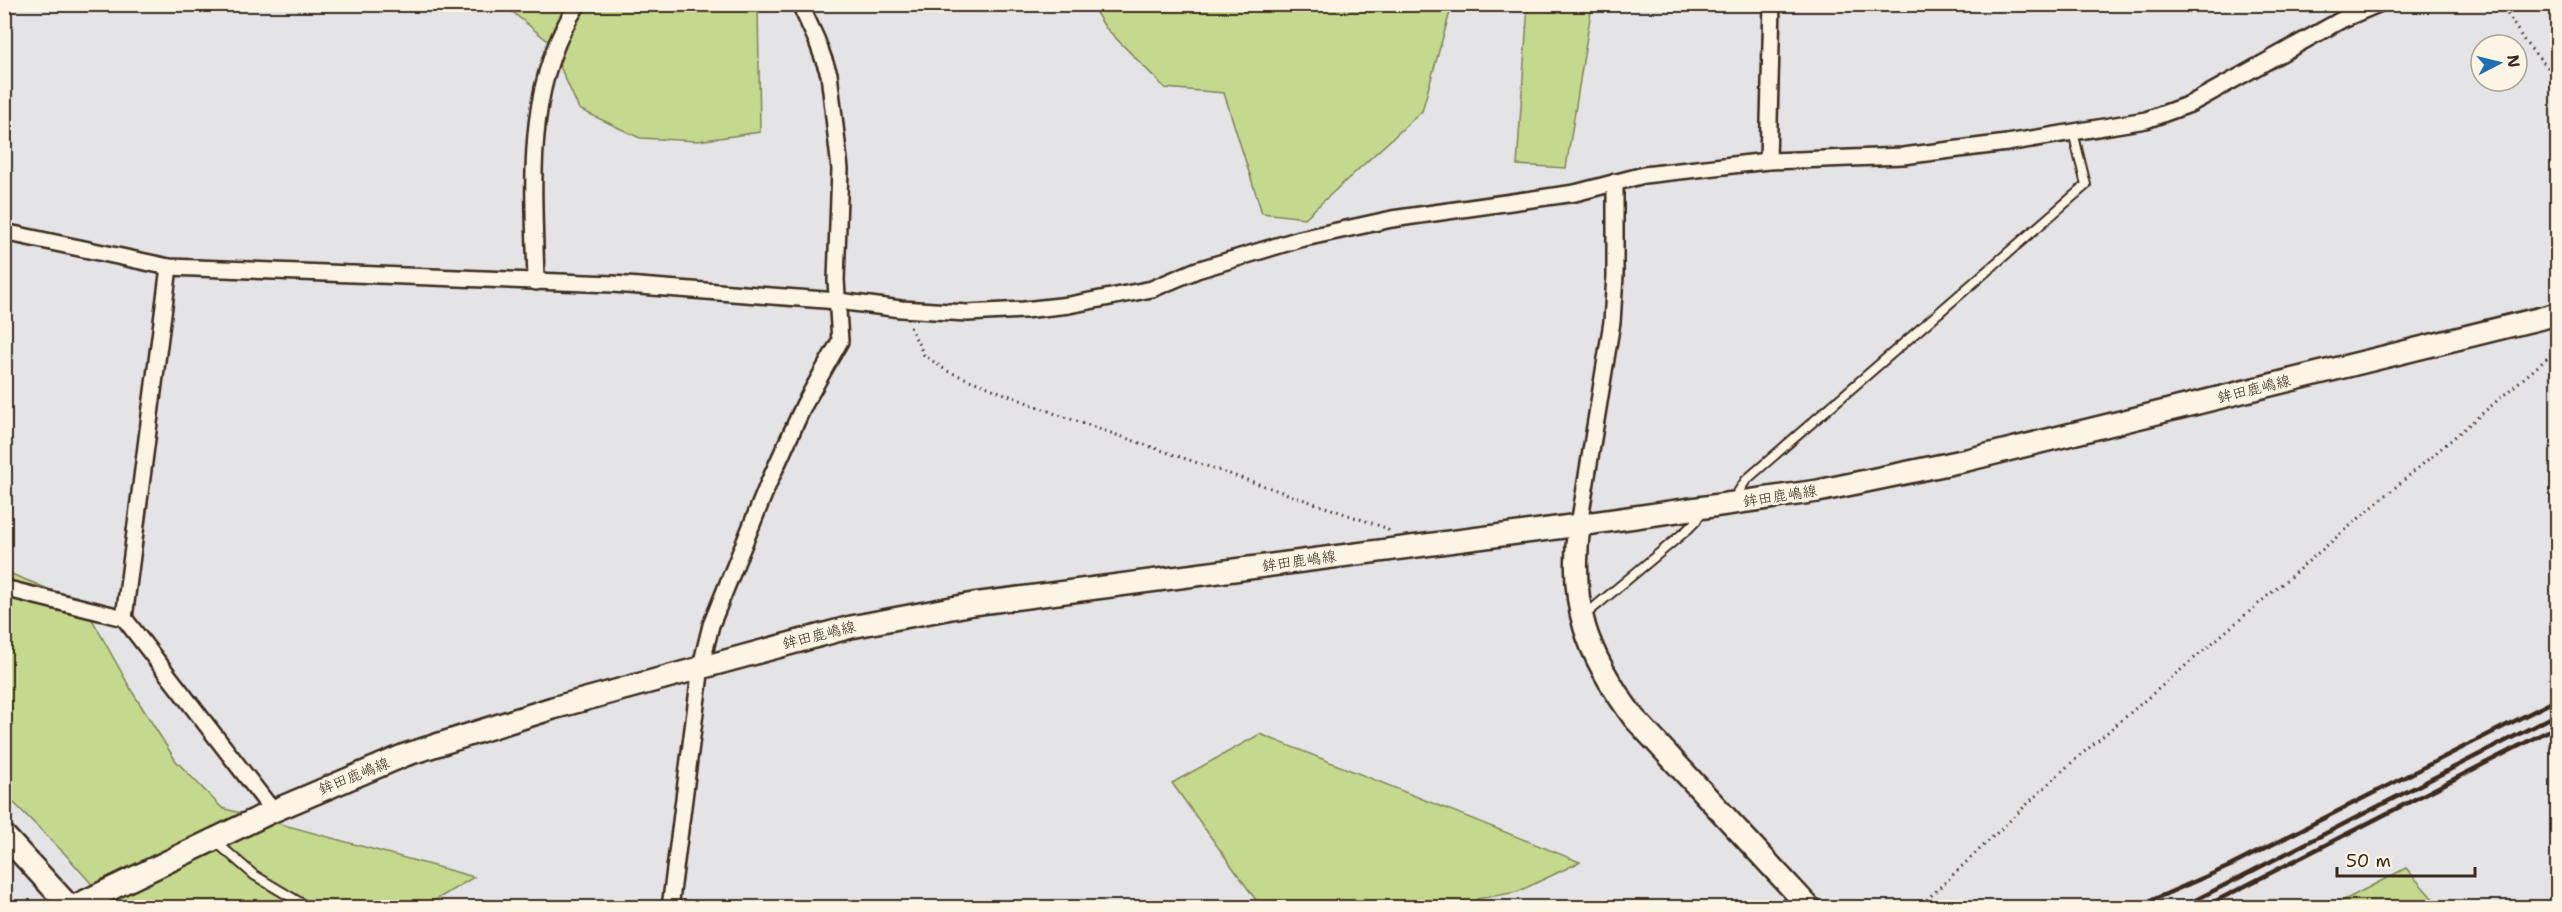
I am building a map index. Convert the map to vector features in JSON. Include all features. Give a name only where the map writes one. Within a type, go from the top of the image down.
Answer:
[{"type":"main road","name":"鉾田鹿嶋線","points":[[71,907],[343,779],[462,735],[701,666],[850,627],[973,604],[1703,509],[1818,491],[1967,460],[2558,314]]},
{"type":"main road","points":[[1579,525],[1575,578],[1581,618],[1594,653],[1614,691],[1634,718],[1810,908]]},
{"type":"main road","points":[[4,836],[71,907]]},
{"type":"street","points":[[536,282],[533,160],[536,121],[551,64],[565,24],[578,4]]},
{"type":"street","points":[[670,908],[701,666],[711,625],[804,405],[840,342],[836,280],[840,169],[829,74],[800,4]]},
{"type":"street","points":[[1768,161],[1772,4]]},
{"type":"street","points":[[4,232],[168,267],[613,284],[967,313],[1024,310],[1069,305],[1152,289],[1197,270],[1300,239],[1392,219],[1575,193],[1644,175],[1768,161],[1903,156],[2146,120],[2190,104],[2343,19],[2378,4]]},
{"type":"street","points":[[1579,525],[1612,322],[1615,276],[1615,182]]},
{"type":"street","points":[[124,618],[168,267]]},
{"type":"street","points":[[4,588],[124,618],[273,811]]},
{"type":"lane","points":[[1730,504],[1746,480],[2086,185],[2073,132]]},
{"type":"lane","points":[[1581,618],[1687,530],[1703,509]]},
{"type":"lane","points":[[212,839],[254,875],[309,908]]},
{"type":"path","points":[[365,4],[378,8],[430,4]]},
{"type":"path","points":[[2501,4],[2525,42],[2558,79]]},
{"type":"path","points":[[901,309],[924,355],[947,371],[1056,414],[1386,528],[1405,547]]},
{"type":"path","points":[[1918,908],[2063,770],[2558,349]]},
{"type":"green space","points":[[504,5],[758,5],[760,132],[698,141],[640,138],[579,109],[549,42]]},
{"type":"green space","points":[[1091,5],[1452,5],[1422,111],[1305,218],[1262,213],[1224,93],[1165,88],[1105,27]]},
{"type":"green space","points":[[1528,5],[1592,5],[1566,168],[1517,165]]},
{"type":"green space","points":[[4,571],[83,603],[133,693],[176,761],[222,808],[474,877],[424,907],[112,907],[66,855],[5,794]]},
{"type":"green space","points":[[1260,734],[1580,862],[1517,892],[1477,899],[1473,907],[1261,907],[1172,783]]},
{"type":"green space","points":[[2406,868],[2440,907],[2331,907]]},
{"type":"railway","points":[[2134,908],[2230,866],[2558,699]]},
{"type":"railway","points":[[2180,908],[2558,714]]},
{"type":"railway","points":[[2202,908],[2558,726]]}]
